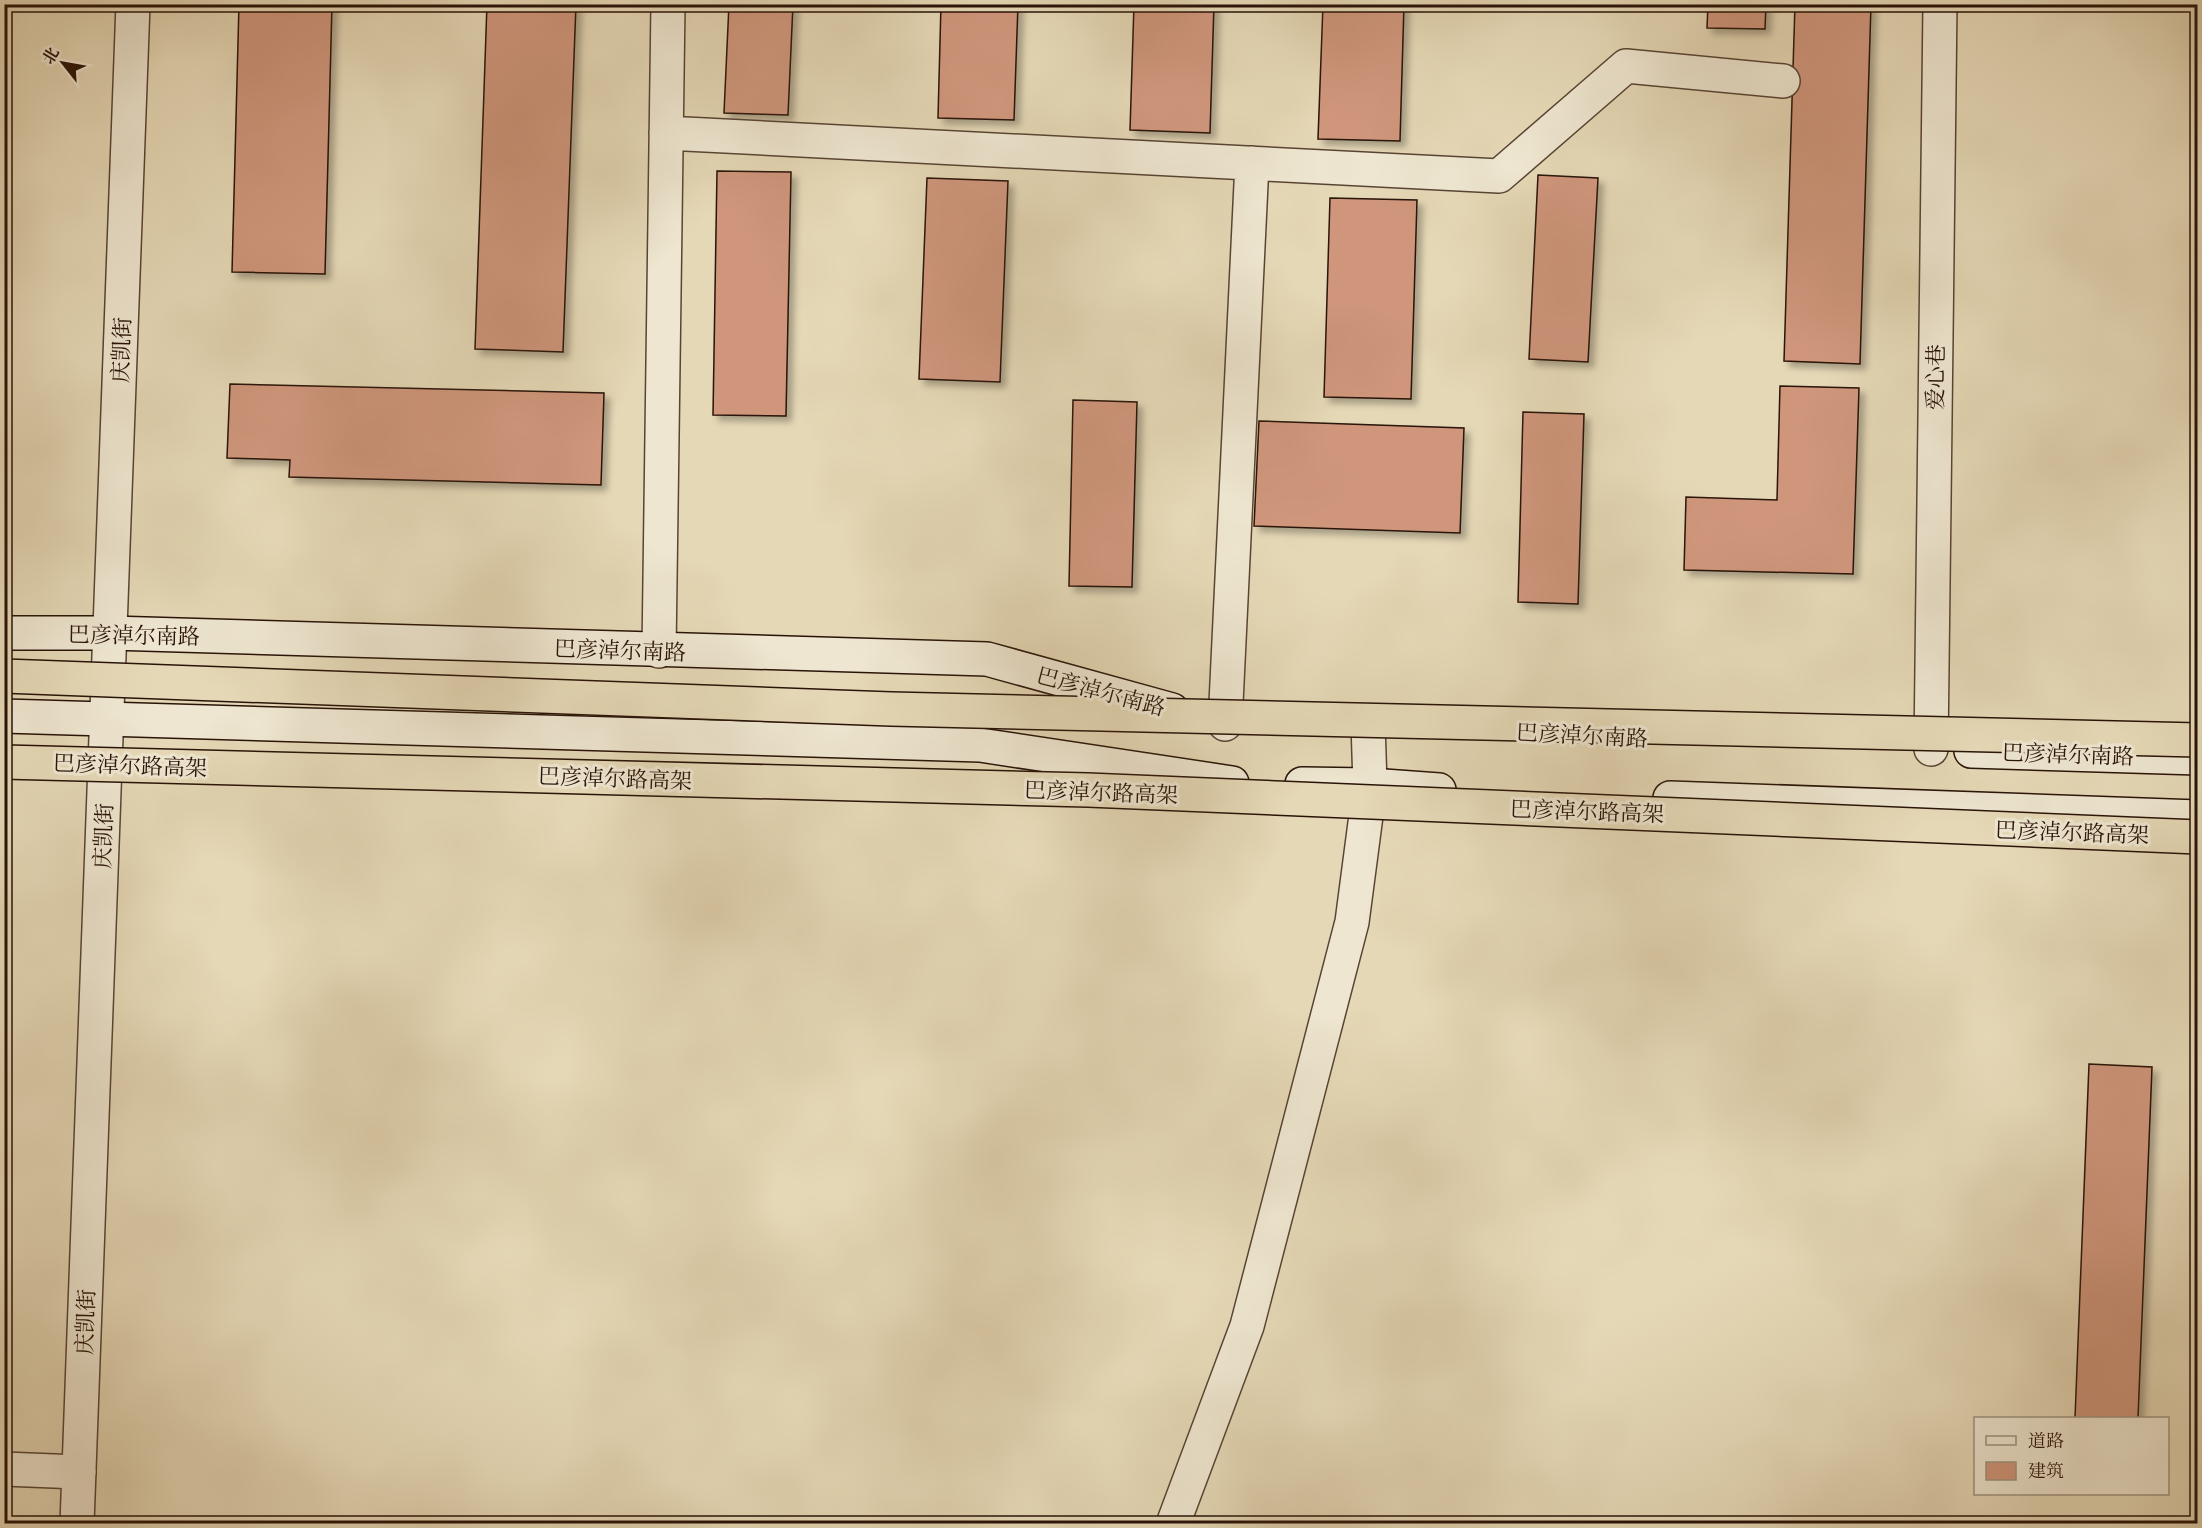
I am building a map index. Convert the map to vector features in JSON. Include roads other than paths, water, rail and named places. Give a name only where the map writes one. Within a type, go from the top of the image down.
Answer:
[{"type":"highway","points":[[4,676],[891,709],[2198,740]]},
{"type":"highway","name":"巴彦淖尔路高架","points":[[4,762],[1088,790],[2198,837]]},
{"type":"street","name":"庆凯街","points":[[77,1524],[133,4]]},
{"type":"street","points":[[659,651],[668,4]]},
{"type":"street","name":"爱心巷","points":[[1931,749],[1940,4]]},
{"type":"street","points":[[666,133],[1499,176],[1626,66],[1783,81]]},
{"type":"street","points":[[1225,724],[1252,164]]},
{"type":"street","name":"巴彦淖尔南路","points":[[4,633],[111,633],[987,659],[1225,724],[1368,723],[1665,740],[2198,758]]},
{"type":"street","points":[[4,716],[980,745],[1223,783],[1370,785],[1462,792],[2198,817]]},
{"type":"street","points":[[1173,1524],[1247,1326],[1352,922],[1370,785],[1368,723]]},
{"type":"street","points":[[4,1469],[79,1472]]}]
